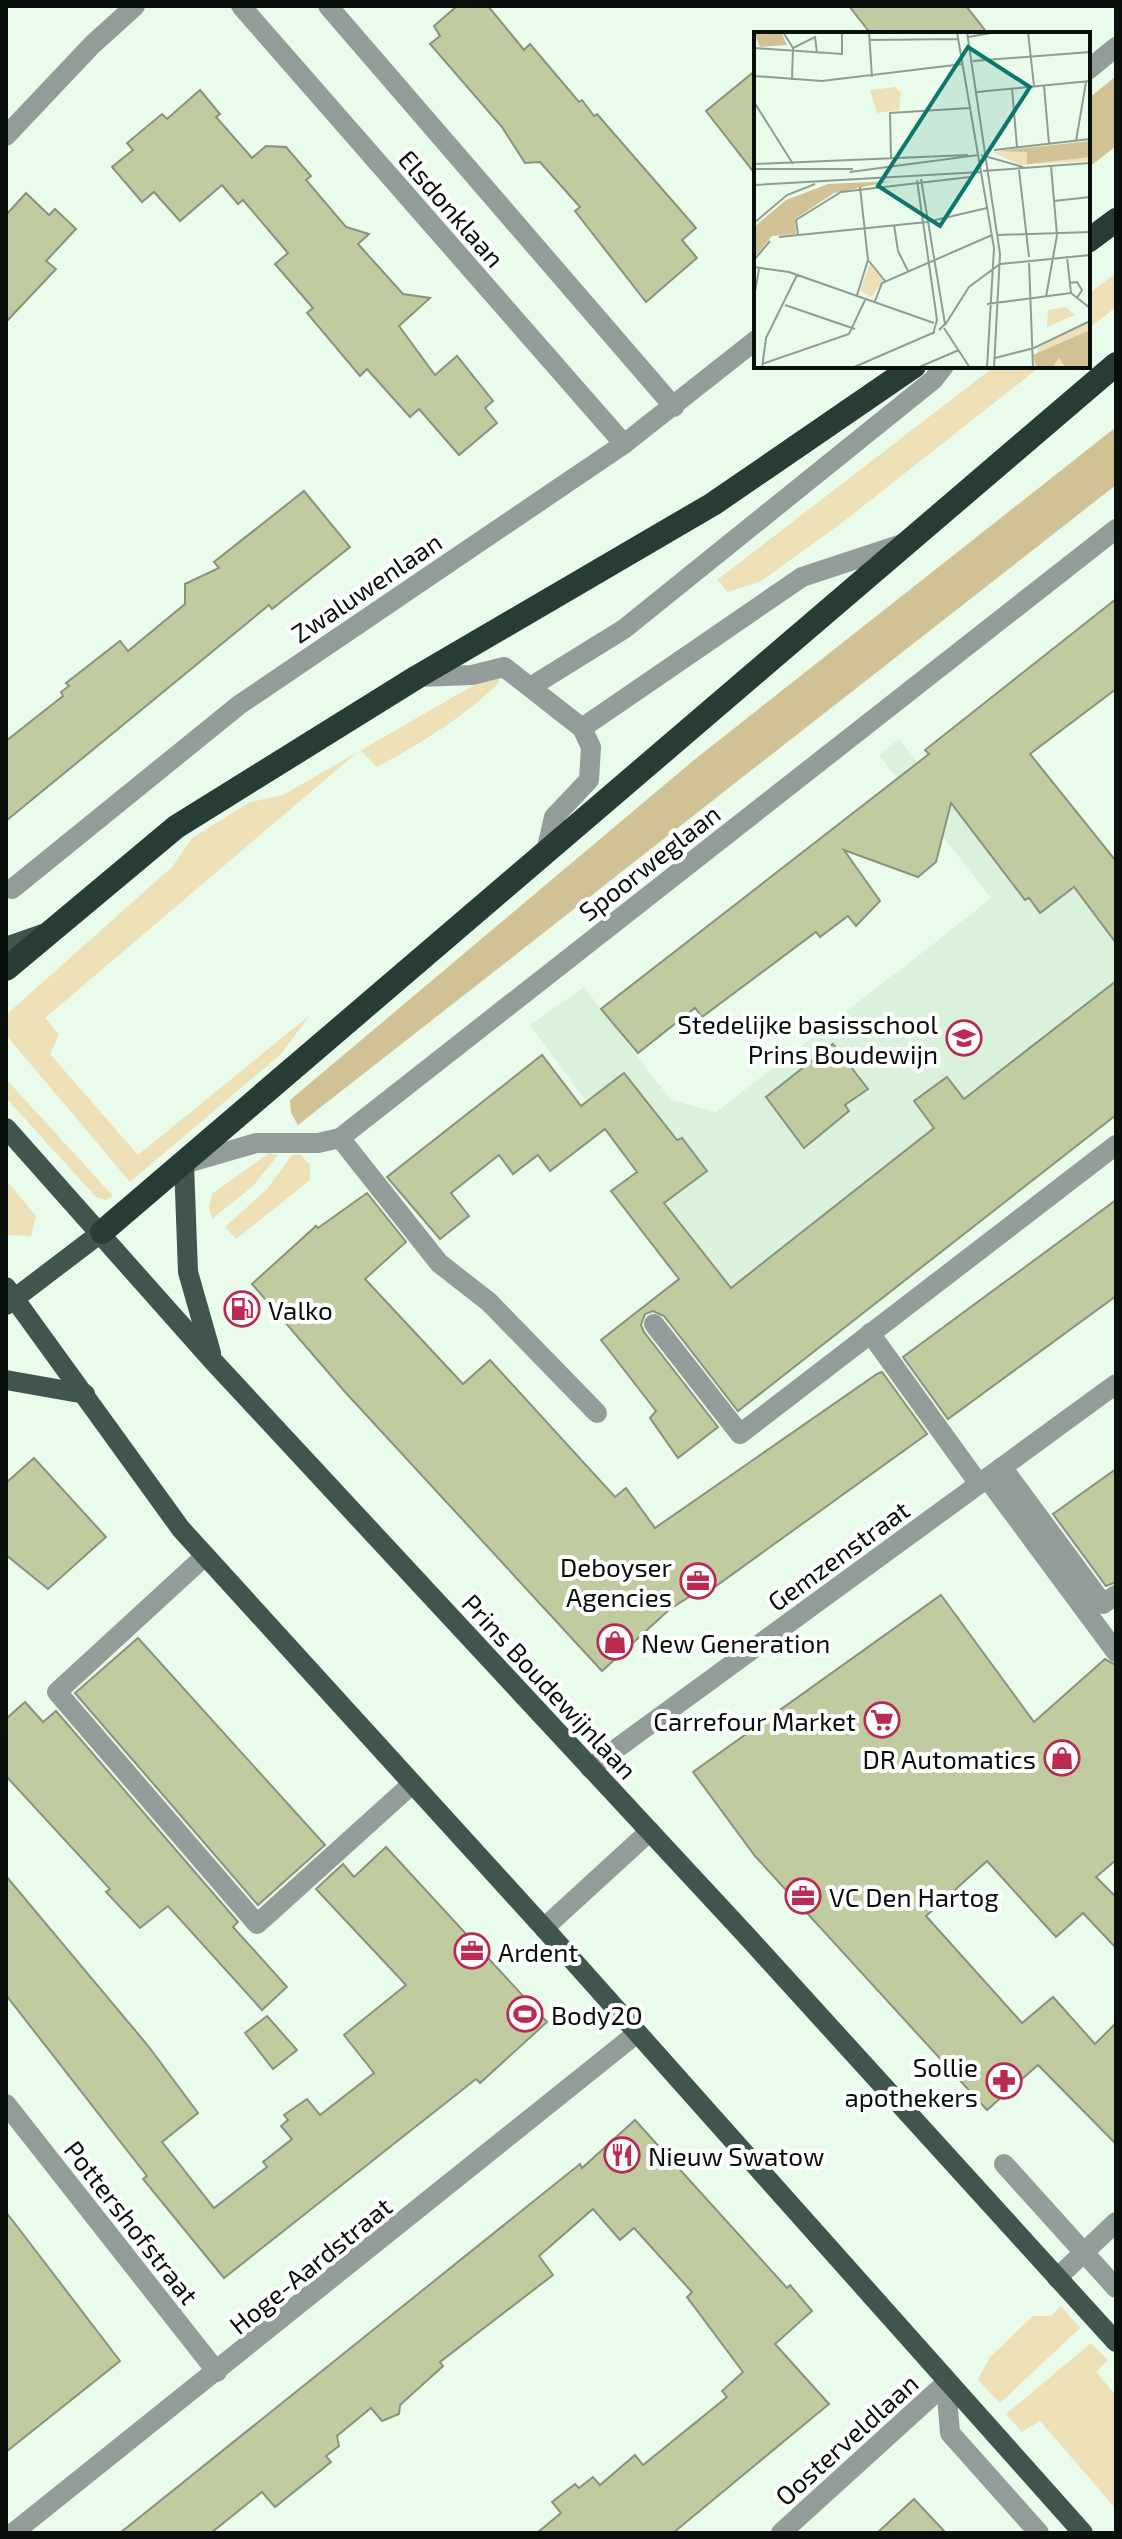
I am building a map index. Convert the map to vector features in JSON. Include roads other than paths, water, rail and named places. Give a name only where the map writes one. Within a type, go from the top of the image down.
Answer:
[{"type":"highway","points":[[1090,240],[1116,220]]},
{"type":"highway","points":[[102,1232],[1116,364]]},
{"type":"highway","points":[[6,969],[176,827],[417,677],[713,504],[911,368]]},
{"type":"main road","points":[[6,947],[47,932]]},
{"type":"main road","name":"Prins Boudewijnlaan","points":[[6,1128],[102,1232],[213,1361],[650,1831],[1116,2342]]},
{"type":"main road","points":[[184,1164],[188,1272],[213,1361]]},
{"type":"main road","points":[[102,1232],[9,1297],[85,1394],[181,1529],[544,1928],[946,2383],[1083,2533]]},
{"type":"main road","points":[[6,1380],[85,1394]]},
{"type":"street","points":[[6,136],[92,45],[135,6]]},
{"type":"street","name":"Elsdonklaan","points":[[241,6],[624,444]]},
{"type":"street","name":"Elsdonklaan","points":[[328,6],[674,407]]},
{"type":"street","points":[[1090,68],[1116,47]]},
{"type":"street","name":"Zwaluwenlaan","points":[[12,889],[239,705],[624,444],[754,342]]},
{"type":"street","points":[[532,686],[624,629],[933,380],[942,368]]},
{"type":"street","name":"Spoorweglaan","points":[[340,1138],[1116,529]]},
{"type":"street","points":[[582,728],[802,577],[907,543]]},
{"type":"street","points":[[417,677],[472,675],[504,667],[582,728],[591,747],[589,780],[554,817],[546,852]]},
{"type":"street","points":[[184,1164],[256,1143],[318,1143],[340,1138],[439,1263],[489,1302],[597,1413]]},
{"type":"street","points":[[654,1324],[740,1434],[1116,1145]]},
{"type":"street","points":[[870,1333],[989,1476],[1103,1604],[1116,1595]]},
{"type":"street","name":"Gemzenstraat","points":[[590,1768],[1116,1384]]},
{"type":"street","points":[[989,1476],[1116,1652]]},
{"type":"street","points":[[205,1556],[57,1692],[257,1924],[411,1785]]},
{"type":"street","points":[[544,1928],[650,1831]]},
{"type":"street","name":"Hoge-Aardstraat","points":[[13,2533],[636,2034]]},
{"type":"street","name":"Pottershofstraat","points":[[6,2104],[217,2372]]},
{"type":"street","points":[[1004,2164],[1116,2288]]},
{"type":"street","points":[[1057,2278],[1116,2222]]},
{"type":"street","points":[[946,2383],[950,2433],[1039,2533]]},
{"type":"street","name":"Oosterveldlaan","points":[[781,2533],[946,2383]]},
{"type":"place","name":"Stedelijke basisschool Prins Boudewijn","points":[[964,1038]]},
{"type":"place","name":"Valko","points":[[242,1309]]},
{"type":"place","name":"Deboyser Agencies","points":[[698,1581]]},
{"type":"place","name":"New Generation","points":[[615,1642]]},
{"type":"place","name":"Carrefour Market","points":[[882,1720]]},
{"type":"place","name":"DR Automatics","points":[[1062,1758]]},
{"type":"place","name":"VC Den Hartog","points":[[803,1896]]},
{"type":"place","name":"Ardent","points":[[472,1951]]},
{"type":"place","name":"Body2O","points":[[525,2014]]},
{"type":"place","name":"Sollie apothekers","points":[[1004,2081]]},
{"type":"place","name":"Nieuw Swatow","points":[[622,2155]]}]
